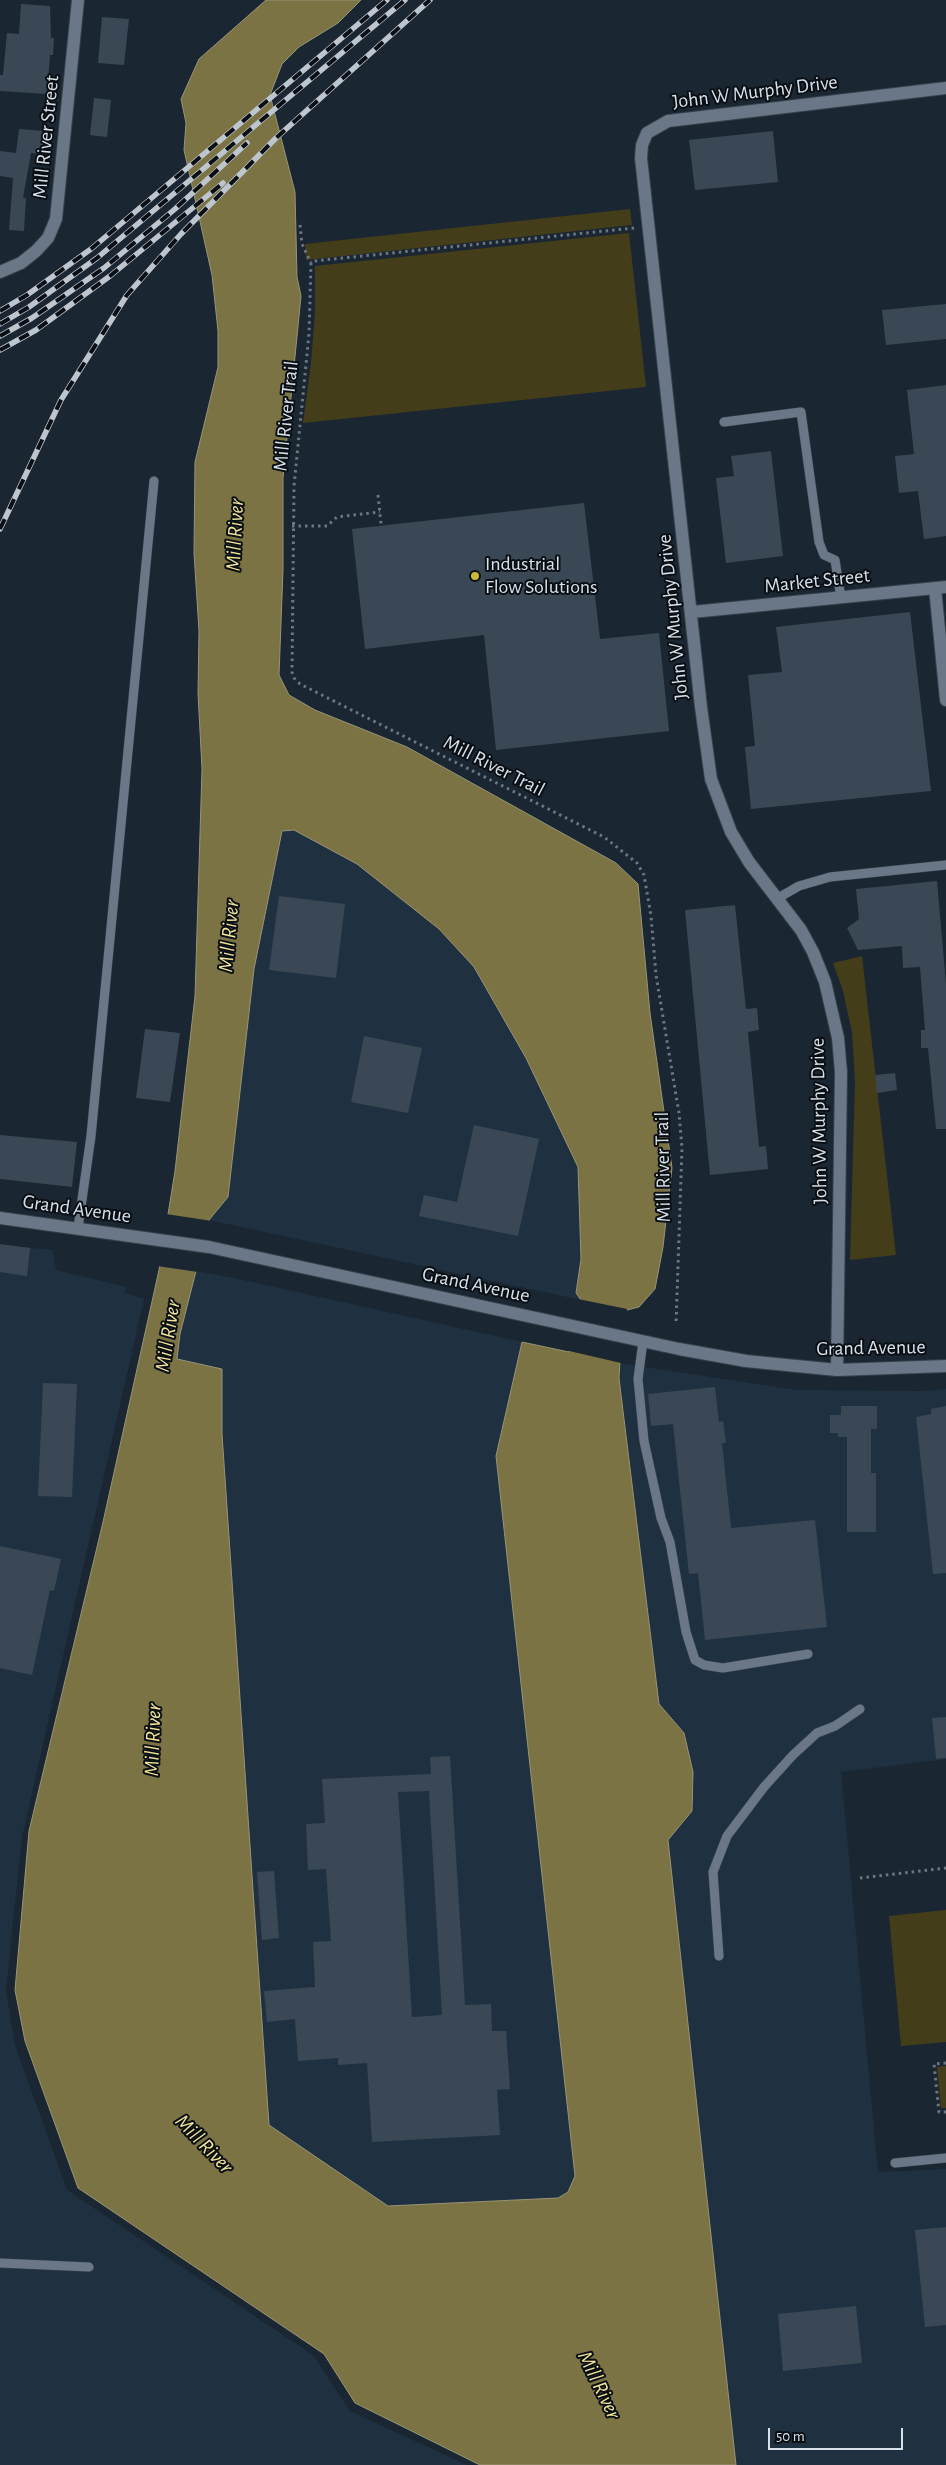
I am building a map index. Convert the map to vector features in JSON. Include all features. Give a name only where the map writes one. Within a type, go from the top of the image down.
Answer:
[{"type":"street","name":"Mill River Street","points":[[0,272],[21,264],[36,252],[48,238],[56,220],[78,0]]},
{"type":"street","name":"John W Murphy Drive","points":[[837,1370],[841,1072],[838,1038],[825,982],[813,952],[801,930],[749,862],[731,832],[719,803],[708,762],[641,158],[642,145],[647,133],[668,121],[946,88]]},
{"type":"street","name":"Market Street","points":[[692,612],[940,588]]},
{"type":"street","points":[[940,588],[946,700]]},
{"type":"street","name":"Grand Avenue","points":[[0,1218],[210,1247],[643,1341],[746,1361],[837,1370],[946,1366]]},
{"type":"lane","points":[[724,422],[800,412],[819,542],[824,555],[835,560],[841,598]]},
{"type":"lane","points":[[78,1228],[91,1136],[154,481]]},
{"type":"lane","points":[[778,898],[799,886],[830,876],[946,865]]},
{"type":"lane","points":[[643,1341],[638,1379],[644,1442],[661,1518],[670,1542],[686,1632],[695,1660],[704,1665],[723,1668],[808,1654]]},
{"type":"lane","points":[[719,1956],[713,1872],[727,1836],[764,1787],[793,1755],[817,1733],[835,1726],[860,1709]]},
{"type":"lane","points":[[895,2163],[946,2158]]},
{"type":"lane","points":[[0,2262],[88,2267]]},
{"type":"path","points":[[300,225],[302,244],[312,262],[634,228]]},
{"type":"path","name":"Mill River Trail","points":[[312,262],[309,270],[311,292],[309,334],[297,442],[292,526],[292,672],[294,678],[300,684],[604,837],[637,863],[644,875],[655,942],[656,975],[679,1113],[682,1148],[676,1325]]},
{"type":"path","points":[[378,495],[381,524]]},
{"type":"path","points":[[292,526],[328,526],[337,517],[380,512]]},
{"type":"path","points":[[860,1878],[946,1868]]},
{"type":"path","points":[[946,2063],[934,2064],[939,2112],[946,2112]]},
{"type":"shaded area","points":[[630,209],[632,225],[306,260],[305,244]]},
{"type":"shaded area","points":[[629,233],[646,387],[303,423],[311,363],[315,312],[315,266]]},
{"type":"shaded area","points":[[294,830],[357,864],[439,930],[474,967],[526,1058],[578,1167],[581,1259],[576,1293],[581,1300],[209,1220],[228,1197],[254,969],[282,831]]},
{"type":"shaded area","points":[[862,956],[896,1255],[850,1260],[855,1082],[852,1032],[843,991],[833,963]]},
{"type":"shaded area","points":[[0,1245],[53,1250],[56,1270],[126,1287],[125,1293],[144,1299],[22,1837],[6,1990],[15,2045],[67,2190],[313,2355],[350,2411],[467,2465],[0,2465]]},
{"type":"shaded area","points":[[195,1271],[522,1342],[496,1456],[575,2176],[568,2192],[558,2198],[388,2206],[269,2125],[222,1434],[222,1370],[177,1359],[180,1334]]},
{"type":"shaded area","points":[[618,1363],[796,1390],[924,1391],[946,1389],[946,1759],[841,1772],[878,2172],[946,2169],[946,2465],[736,2465],[668,1840],[692,1811],[684,1733],[659,1704]]},
{"type":"shaded area","points":[[946,1910],[946,2042],[901,2046],[889,1916]]},
{"type":"shaded area","points":[[946,2066],[946,2108],[941,2108],[937,2067]]},
{"type":"water","name":"Mill River","points":[[266,0],[361,0],[338,23],[299,47],[282,64],[270,95],[295,192],[297,277],[301,296],[283,478],[283,570],[279,675],[289,695],[315,710],[407,747],[616,863],[638,884],[650,1013],[672,1168],[663,1247],[655,1289],[639,1307],[623,1311],[619,1378],[659,1704],[684,1733],[693,1772],[692,1811],[668,1840],[736,2465],[480,2465],[355,2403],[324,2354],[78,2188],[25,2041],[15,1990],[29,1831],[103,1522],[159,1270],[175,1171],[195,996],[202,769],[198,693],[199,631],[194,553],[195,462],[218,367],[218,331],[212,275],[184,150],[186,123],[181,99],[199,59]],"holes":[[[294,830],[357,864],[439,929],[474,967],[526,1058],[578,1167],[581,1259],[576,1293],[581,1300],[569,1352],[522,1342],[496,1456],[575,2176],[568,2192],[558,2198],[388,2206],[269,2125],[222,1434],[222,1369],[177,1359],[180,1334],[209,1220],[228,1197],[254,969],[282,831]]]},
{"type":"pier","points":[[166,1214],[212,1221],[198,1272],[157,1266]]},
{"type":"pier","points":[[578,1299],[627,1309],[621,1363],[565,1350],[567,1350]]},
{"type":"building","points":[[21,4],[50,6],[51,38],[54,38],[53,55],[50,55],[47,94],[0,91],[0,75],[3,75],[7,33],[19,34]]},
{"type":"building","points":[[102,17],[129,19],[124,65],[98,63]]},
{"type":"building","points":[[94,98],[111,100],[107,137],[90,135]]},
{"type":"building","points":[[19,129],[44,131],[42,154],[31,153],[23,198],[26,198],[24,231],[9,230],[13,178],[0,176],[0,151],[16,153]]},
{"type":"building","points":[[773,131],[778,182],[695,190],[689,140]]},
{"type":"building","points":[[946,304],[946,339],[886,345],[882,310]]},
{"type":"building","points":[[946,385],[946,536],[924,539],[918,491],[899,493],[895,456],[914,454],[907,390]]},
{"type":"building","points":[[771,451],[783,556],[726,563],[716,478],[734,476],[731,456]]},
{"type":"building","points":[[584,503],[600,639],[659,633],[669,731],[496,750],[484,635],[365,649],[352,529]]},
{"type":"building","points":[[910,612],[931,791],[751,809],[745,747],[755,746],[748,675],[782,672],[776,627]]},
{"type":"building","points":[[937,881],[946,984],[946,1129],[936,1129],[928,1048],[921,1048],[921,1030],[925,1030],[920,967],[903,968],[902,946],[858,950],[847,928],[859,919],[856,889]]},
{"type":"building","points":[[279,896],[345,904],[336,978],[269,970]]},
{"type":"building","points":[[735,905],[746,1009],[757,1008],[759,1030],[748,1032],[759,1147],[766,1146],[768,1169],[710,1175],[685,910]]},
{"type":"building","points":[[145,1029],[180,1033],[170,1102],[136,1098]]},
{"type":"building","points":[[364,1036],[422,1048],[408,1113],[351,1102]]},
{"type":"building","points":[[895,1073],[897,1090],[877,1093],[875,1075]]},
{"type":"building","points":[[474,1125],[539,1139],[518,1236],[419,1216],[424,1195],[457,1202]]},
{"type":"building","points":[[0,1135],[77,1142],[72,1187],[0,1179]]},
{"type":"building","points":[[0,1244],[30,1248],[27,1276],[0,1272]]},
{"type":"building","points":[[43,1383],[77,1384],[72,1497],[38,1496]]},
{"type":"building","points":[[715,1387],[719,1422],[723,1421],[726,1443],[722,1443],[731,1528],[815,1520],[827,1627],[705,1640],[698,1573],[689,1574],[673,1424],[651,1426],[648,1394]]},
{"type":"building","points":[[841,1406],[877,1406],[877,1429],[871,1429],[871,1473],[876,1473],[876,1532],[847,1532],[847,1437],[838,1437],[838,1433],[830,1433],[830,1415],[841,1415]]},
{"type":"building","points":[[946,1406],[946,1573],[933,1574],[916,1417],[931,1414],[931,1409]]},
{"type":"building","points":[[0,1546],[61,1559],[54,1591],[50,1590],[32,1675],[0,1668]]},
{"type":"building","points":[[946,1717],[946,1758],[936,1759],[932,1718]]},
{"type":"building","points":[[450,1756],[465,2005],[491,2004],[492,2031],[506,2031],[510,2089],[497,2090],[500,2135],[372,2142],[367,2063],[338,2065],[338,2058],[298,2061],[295,2019],[267,2022],[264,1991],[315,1987],[313,1942],[331,1941],[326,1869],[308,1870],[306,1824],[325,1823],[322,1779],[431,1774],[430,1757]],"holes":[[[429,1791],[442,2015],[412,2017],[398,1792]]]},
{"type":"building","points":[[274,1871],[279,1938],[262,1940],[257,1872]]},
{"type":"building","points":[[946,2227],[946,2325],[925,2327],[915,2230]]},
{"type":"building","points":[[856,2306],[862,2363],[783,2371],[778,2314]]},
{"type":"railway","points":[[0,311],[27,295],[91,249],[387,0]]},
{"type":"railway","points":[[0,324],[29,307],[97,258],[405,0]]},
{"type":"railway","points":[[0,529],[61,400],[127,295],[181,234],[276,138],[430,0]]},
{"type":"railway","points":[[0,336],[32,318],[104,268],[175,209],[247,143]]},
{"type":"railway","points":[[0,350],[36,330],[110,276],[223,183]]},
{"type":"place","name":"Industrial Flow Solutions","points":[[475,576]]}]
